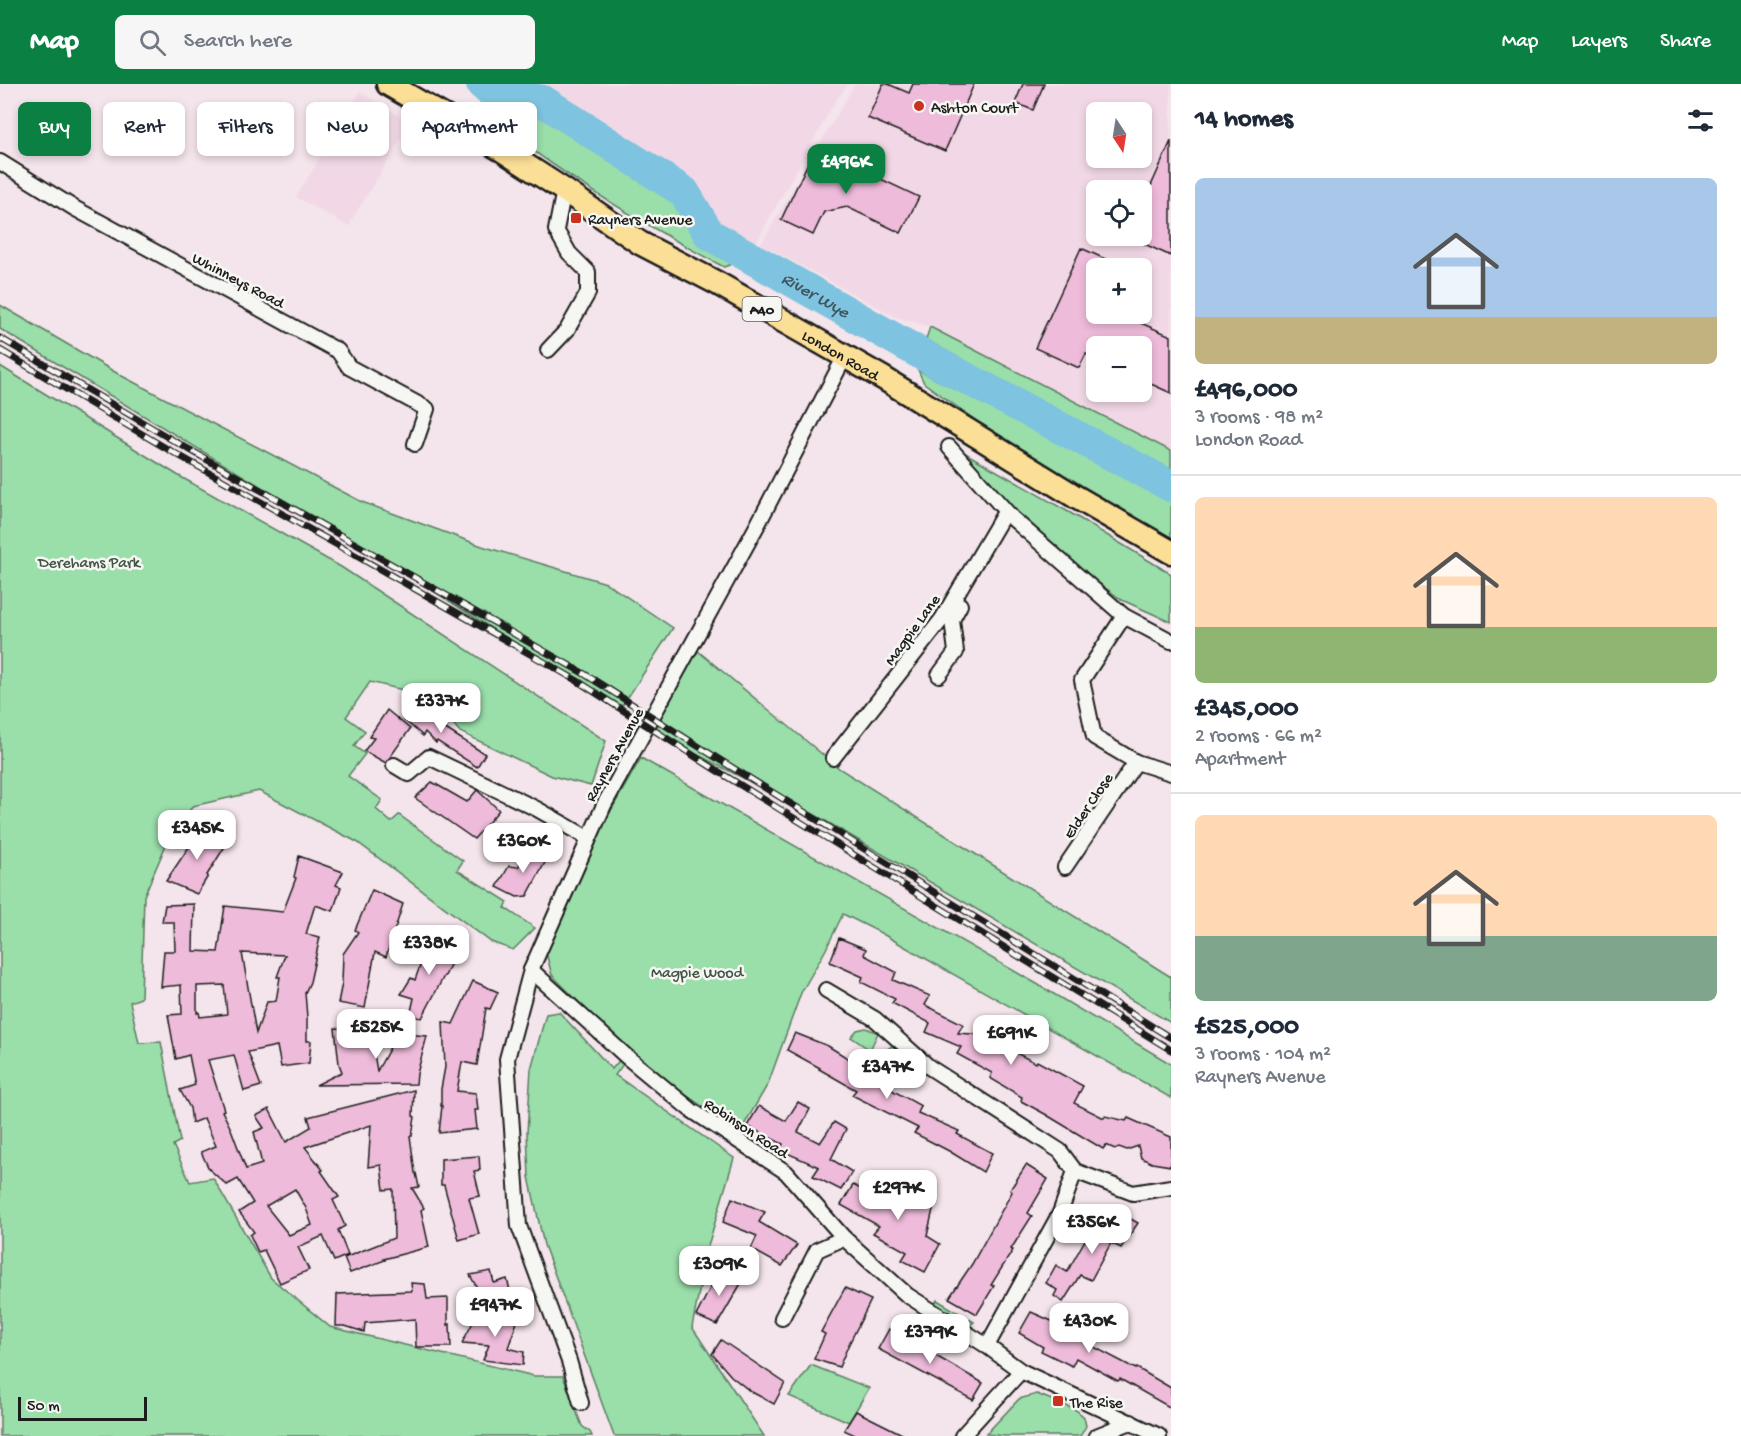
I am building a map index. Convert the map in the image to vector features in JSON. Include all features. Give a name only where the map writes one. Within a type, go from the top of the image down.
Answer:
[{"type":"main road","name":"London Road","points":[[388,84],[502,150],[640,243],[717,283],[845,356],[1171,552]]},
{"type":"street","name":"Whinneys Road","points":[[0,162],[74,208],[338,351],[349,367],[427,409],[415,444]]},
{"type":"street","points":[[548,351],[567,330],[588,292],[588,272],[569,253],[556,230],[564,190]]},
{"type":"street","name":"Rayners Avenue","points":[[581,1403],[569,1361],[519,1226],[507,1059],[531,970],[588,838],[758,524],[845,356]]},
{"type":"street","points":[[949,447],[1008,515],[1124,616],[1171,641]]},
{"type":"street","points":[[939,675],[956,652],[952,620],[1008,515]]},
{"type":"street","name":"Magpie Lane","points":[[833,758],[942,619],[1008,515]]},
{"type":"street","points":[[1124,616],[1082,680],[1094,737],[1136,762],[1171,773]]},
{"type":"street","points":[[394,765],[409,774],[429,757],[537,809],[588,838]]},
{"type":"street","name":"Elder Close","points":[[1065,867],[1136,762]]},
{"type":"street","name":"Robinson Road","points":[[531,970],[627,1057],[691,1110],[786,1172],[844,1238],[907,1294],[1021,1371],[1159,1436]]},
{"type":"street","points":[[826,990],[875,1018],[929,1067],[1060,1151],[1075,1172],[1133,1193],[1171,1187]]},
{"type":"street","points":[[987,1346],[1060,1214],[1075,1172]]},
{"type":"street","points":[[782,1318],[817,1250],[844,1238]]},
{"type":"street","points":[[962,1436],[1021,1371]]},
{"type":"street","points":[[1096,1436],[1131,1422]]},
{"type":"shaded area","points":[[471,84],[848,84],[835,102],[750,253],[713,230],[709,217],[699,202],[664,175],[552,106],[514,96],[488,96]]},
{"type":"shaded area","points":[[855,84],[1171,84],[1171,451],[930,327],[896,317],[761,244]]},
{"type":"shaded area","points":[[360,92],[376,102],[354,102]]},
{"type":"shaded area","points":[[389,110],[401,117],[401,139],[348,226],[296,197],[321,156],[389,156]]},
{"type":"green space","points":[[537,113],[546,115],[686,207],[695,216],[701,240],[735,263],[724,267],[603,197],[537,153]]},
{"type":"green space","points":[[0,305],[120,375],[362,502],[482,546],[606,583],[673,628],[619,711],[429,588],[0,329]]},
{"type":"green space","points":[[930,327],[1171,451],[1171,480],[922,351]]},
{"type":"green space","name":"Derehams Park","points":[[0,366],[179,476],[341,567],[606,741],[591,786],[552,776],[460,732],[450,720],[407,691],[370,682],[346,717],[365,731],[354,746],[365,754],[348,776],[382,800],[376,809],[391,822],[399,815],[463,861],[457,870],[508,902],[505,908],[535,928],[513,950],[491,942],[357,842],[259,791],[193,806],[169,838],[144,896],[141,998],[130,1002],[139,1043],[161,1042],[180,1141],[173,1145],[190,1182],[213,1178],[271,1278],[330,1327],[534,1376],[563,1376],[582,1426],[592,1436],[0,1436]]},
{"type":"green space","points":[[918,370],[1171,501],[1171,542],[989,430],[924,383]]},
{"type":"green space","points":[[960,450],[1171,574],[1171,622],[1122,600],[1041,541]]},
{"type":"green space","points":[[698,651],[840,769],[1171,977],[1171,1023],[817,816],[647,729]]},
{"type":"green space","name":"Magpie Wood","points":[[641,758],[1037,984],[1171,1064],[1171,1098],[879,932],[843,914],[801,993],[768,1084],[740,1132],[629,1056],[615,1075],[734,1158],[708,1246],[692,1327],[764,1436],[614,1436],[544,1245],[529,1177],[527,1133],[531,1069],[546,1014],[559,1012],[612,1069],[627,1051],[552,975],[546,953],[569,897],[604,823]]},
{"type":"green space","points":[[866,1028],[878,1033],[870,1050],[851,1037],[857,1030]]},
{"type":"green space","points":[[893,1045],[908,1059],[903,1069],[880,1055]]},
{"type":"green space","points":[[937,1300],[974,1322],[968,1326],[934,1305]]},
{"type":"green space","points":[[811,1365],[869,1388],[849,1422],[789,1396]]},
{"type":"green space","points":[[1037,1394],[1076,1410],[1084,1417],[1086,1426],[1081,1435],[986,1434],[1019,1399]]},
{"type":"building","name":"Ashton Court","points":[[883,84],[909,93],[913,84],[974,84],[945,151],[868,118]]},
{"type":"building","points":[[1023,84],[1044,84],[1033,110],[1015,103]]},
{"type":"building","points":[[1171,141],[1171,256],[1149,246],[1152,246],[1152,184]]},
{"type":"building","points":[[815,148],[919,197],[901,233],[847,207],[824,212],[813,235],[781,220]]},
{"type":"building","points":[[1081,248],[1103,258],[1086,258],[1086,324],[1143,324],[1171,336],[1171,393],[1152,384],[1152,336],[1086,336],[1086,354],[1079,368],[1035,348]]},
{"type":"building","points":[[411,703],[437,715],[434,719],[446,726],[444,728],[485,754],[477,767],[437,741],[436,743],[425,732],[423,736],[403,719]]},
{"type":"building","points":[[387,710],[410,729],[386,763],[364,751],[374,738],[369,737]]},
{"type":"building","points":[[432,782],[467,802],[477,790],[499,810],[474,839],[415,798]]},
{"type":"building","points":[[195,827],[227,843],[197,894],[166,881],[189,847],[182,843]]},
{"type":"building","points":[[527,850],[549,855],[527,896],[517,897],[497,887],[509,866],[518,867]]},
{"type":"building","points":[[299,856],[343,872],[336,885],[341,887],[333,911],[315,905],[306,934],[320,937],[310,982],[305,993],[307,1041],[311,1041],[309,1063],[281,1067],[277,1046],[248,1052],[261,1086],[244,1091],[234,1055],[208,1060],[224,1110],[222,1111],[246,1169],[262,1164],[254,1132],[264,1128],[256,1116],[269,1109],[286,1142],[311,1127],[308,1117],[414,1090],[413,1116],[415,1117],[412,1136],[410,1136],[419,1187],[412,1188],[424,1208],[421,1210],[429,1247],[384,1259],[350,1273],[344,1258],[394,1238],[393,1189],[384,1190],[381,1165],[368,1167],[371,1125],[305,1147],[323,1170],[321,1171],[339,1197],[333,1200],[345,1226],[338,1230],[348,1255],[334,1261],[323,1236],[298,1247],[309,1270],[280,1283],[264,1250],[258,1252],[250,1235],[254,1232],[239,1212],[253,1203],[238,1179],[227,1185],[209,1169],[201,1152],[216,1146],[204,1118],[192,1123],[190,1108],[180,1090],[195,1085],[189,1055],[176,1059],[168,1015],[182,1014],[181,985],[161,987],[164,951],[175,951],[174,922],[162,922],[165,905],[194,904],[193,951],[218,952],[225,906],[283,912],[296,878],[294,877]],"holes":[[[242,953],[285,955],[277,977],[280,977],[276,1001],[267,1002],[256,1033]],[[224,985],[227,1014],[200,1017],[199,1012],[197,1013],[197,986]],[[295,1189],[306,1208],[312,1225],[289,1235],[266,1206]]]},
{"type":"building","points":[[372,890],[403,904],[386,957],[375,952],[365,1008],[338,1003],[342,983],[343,954],[358,932],[355,930]]},
{"type":"building","points":[[430,938],[458,947],[422,1018],[410,1016],[414,998],[401,994],[411,978],[415,980]]},
{"type":"building","points":[[839,938],[866,949],[864,955],[896,972],[893,980],[930,996],[925,1005],[963,1024],[958,1033],[986,1035],[1002,1041],[1009,1027],[1018,1038],[1012,1051],[1036,1063],[1037,1061],[1083,1086],[1074,1103],[1104,1118],[1105,1116],[1126,1121],[1128,1118],[1171,1137],[1171,1166],[1152,1163],[1141,1158],[1138,1146],[1127,1150],[1119,1147],[1115,1149],[1106,1145],[1103,1149],[1021,1101],[1022,1097],[990,1078],[992,1073],[957,1054],[961,1047],[926,1032],[930,1023],[892,1003],[895,999],[861,982],[863,977],[830,962]]},
{"type":"building","points":[[473,981],[498,992],[490,1009],[486,1008],[477,1065],[462,1062],[457,1091],[476,1093],[477,1129],[439,1133],[441,1089],[445,1067],[443,1022],[453,1024]]},
{"type":"building","points":[[335,1028],[370,1031],[377,1071],[393,1042],[402,1045],[405,1034],[427,1036],[416,1084],[316,1085],[342,1072]]},
{"type":"building","points":[[795,1033],[828,1046],[891,1087],[890,1089],[921,1106],[918,1113],[959,1131],[957,1134],[992,1153],[983,1172],[914,1133],[918,1128],[852,1095],[856,1090],[787,1050]]},
{"type":"building","points":[[798,1102],[810,1109],[798,1132],[820,1143],[834,1122],[846,1129],[831,1159],[852,1172],[841,1190],[813,1176],[819,1167],[780,1150],[783,1144],[747,1126],[759,1106],[786,1121]]},
{"type":"building","points":[[479,1156],[480,1170],[474,1171],[480,1196],[469,1198],[479,1234],[459,1240],[444,1185],[441,1185],[441,1159]]},
{"type":"building","points":[[1026,1165],[1048,1179],[1028,1213],[1032,1216],[1011,1249],[1013,1250],[991,1285],[994,1286],[977,1314],[949,1298],[972,1264],[1012,1192],[1010,1190]]},
{"type":"building","points":[[891,1181],[905,1189],[903,1192],[934,1205],[927,1236],[940,1244],[925,1272],[902,1260],[907,1252],[873,1233],[879,1226],[841,1205],[853,1185],[879,1198]]},
{"type":"building","points":[[732,1198],[765,1212],[759,1222],[797,1245],[782,1266],[751,1249],[757,1236],[723,1222]]},
{"type":"building","points":[[1115,1210],[1138,1223],[1121,1248],[1111,1243],[1091,1280],[1080,1275],[1063,1302],[1054,1296],[1057,1290],[1046,1283],[1056,1265],[1067,1272],[1085,1240],[1092,1244]]},
{"type":"building","points":[[720,1269],[743,1280],[717,1325],[696,1316]]},
{"type":"building","points":[[491,1271],[494,1283],[507,1279],[511,1294],[475,1307],[471,1291],[477,1288],[470,1275]]},
{"type":"building","points":[[411,1283],[425,1284],[427,1299],[448,1298],[451,1347],[416,1347],[415,1319],[365,1323],[364,1332],[345,1326],[336,1326],[337,1294],[412,1291]]},
{"type":"building","points":[[845,1288],[871,1300],[839,1367],[814,1359],[825,1334],[821,1332]]},
{"type":"building","points":[[1031,1312],[1054,1322],[1055,1320],[1098,1327],[1090,1345],[1171,1388],[1171,1408],[1120,1379],[1118,1381],[1076,1358],[1072,1366],[1041,1351],[1043,1347],[1019,1333]]},
{"type":"building","points":[[478,1313],[518,1319],[508,1348],[524,1352],[523,1365],[483,1360],[489,1345],[462,1343]]},
{"type":"building","points":[[889,1329],[983,1383],[973,1400],[878,1349]]},
{"type":"building","points":[[721,1340],[785,1383],[774,1404],[750,1391],[731,1376],[712,1354]]},
{"type":"building","points":[[856,1411],[906,1436],[857,1436],[844,1430]]},
{"type":"waterway","name":"River Wye","points":[[482,84],[490,91],[543,101],[684,192],[709,234],[941,365],[1171,486]]},
{"type":"railway","points":[[0,338],[169,438],[583,673],[1171,1038]]},
{"type":"railway","points":[[0,350],[164,447],[576,680],[716,770],[1171,1050]]},
{"type":"place","name":"Ashton Court","points":[[919,106]]},
{"type":"place","name":"Rayners Avenue","points":[[576,218]]},
{"type":"place","name":"The Rise","points":[[1058,1401]]}]
